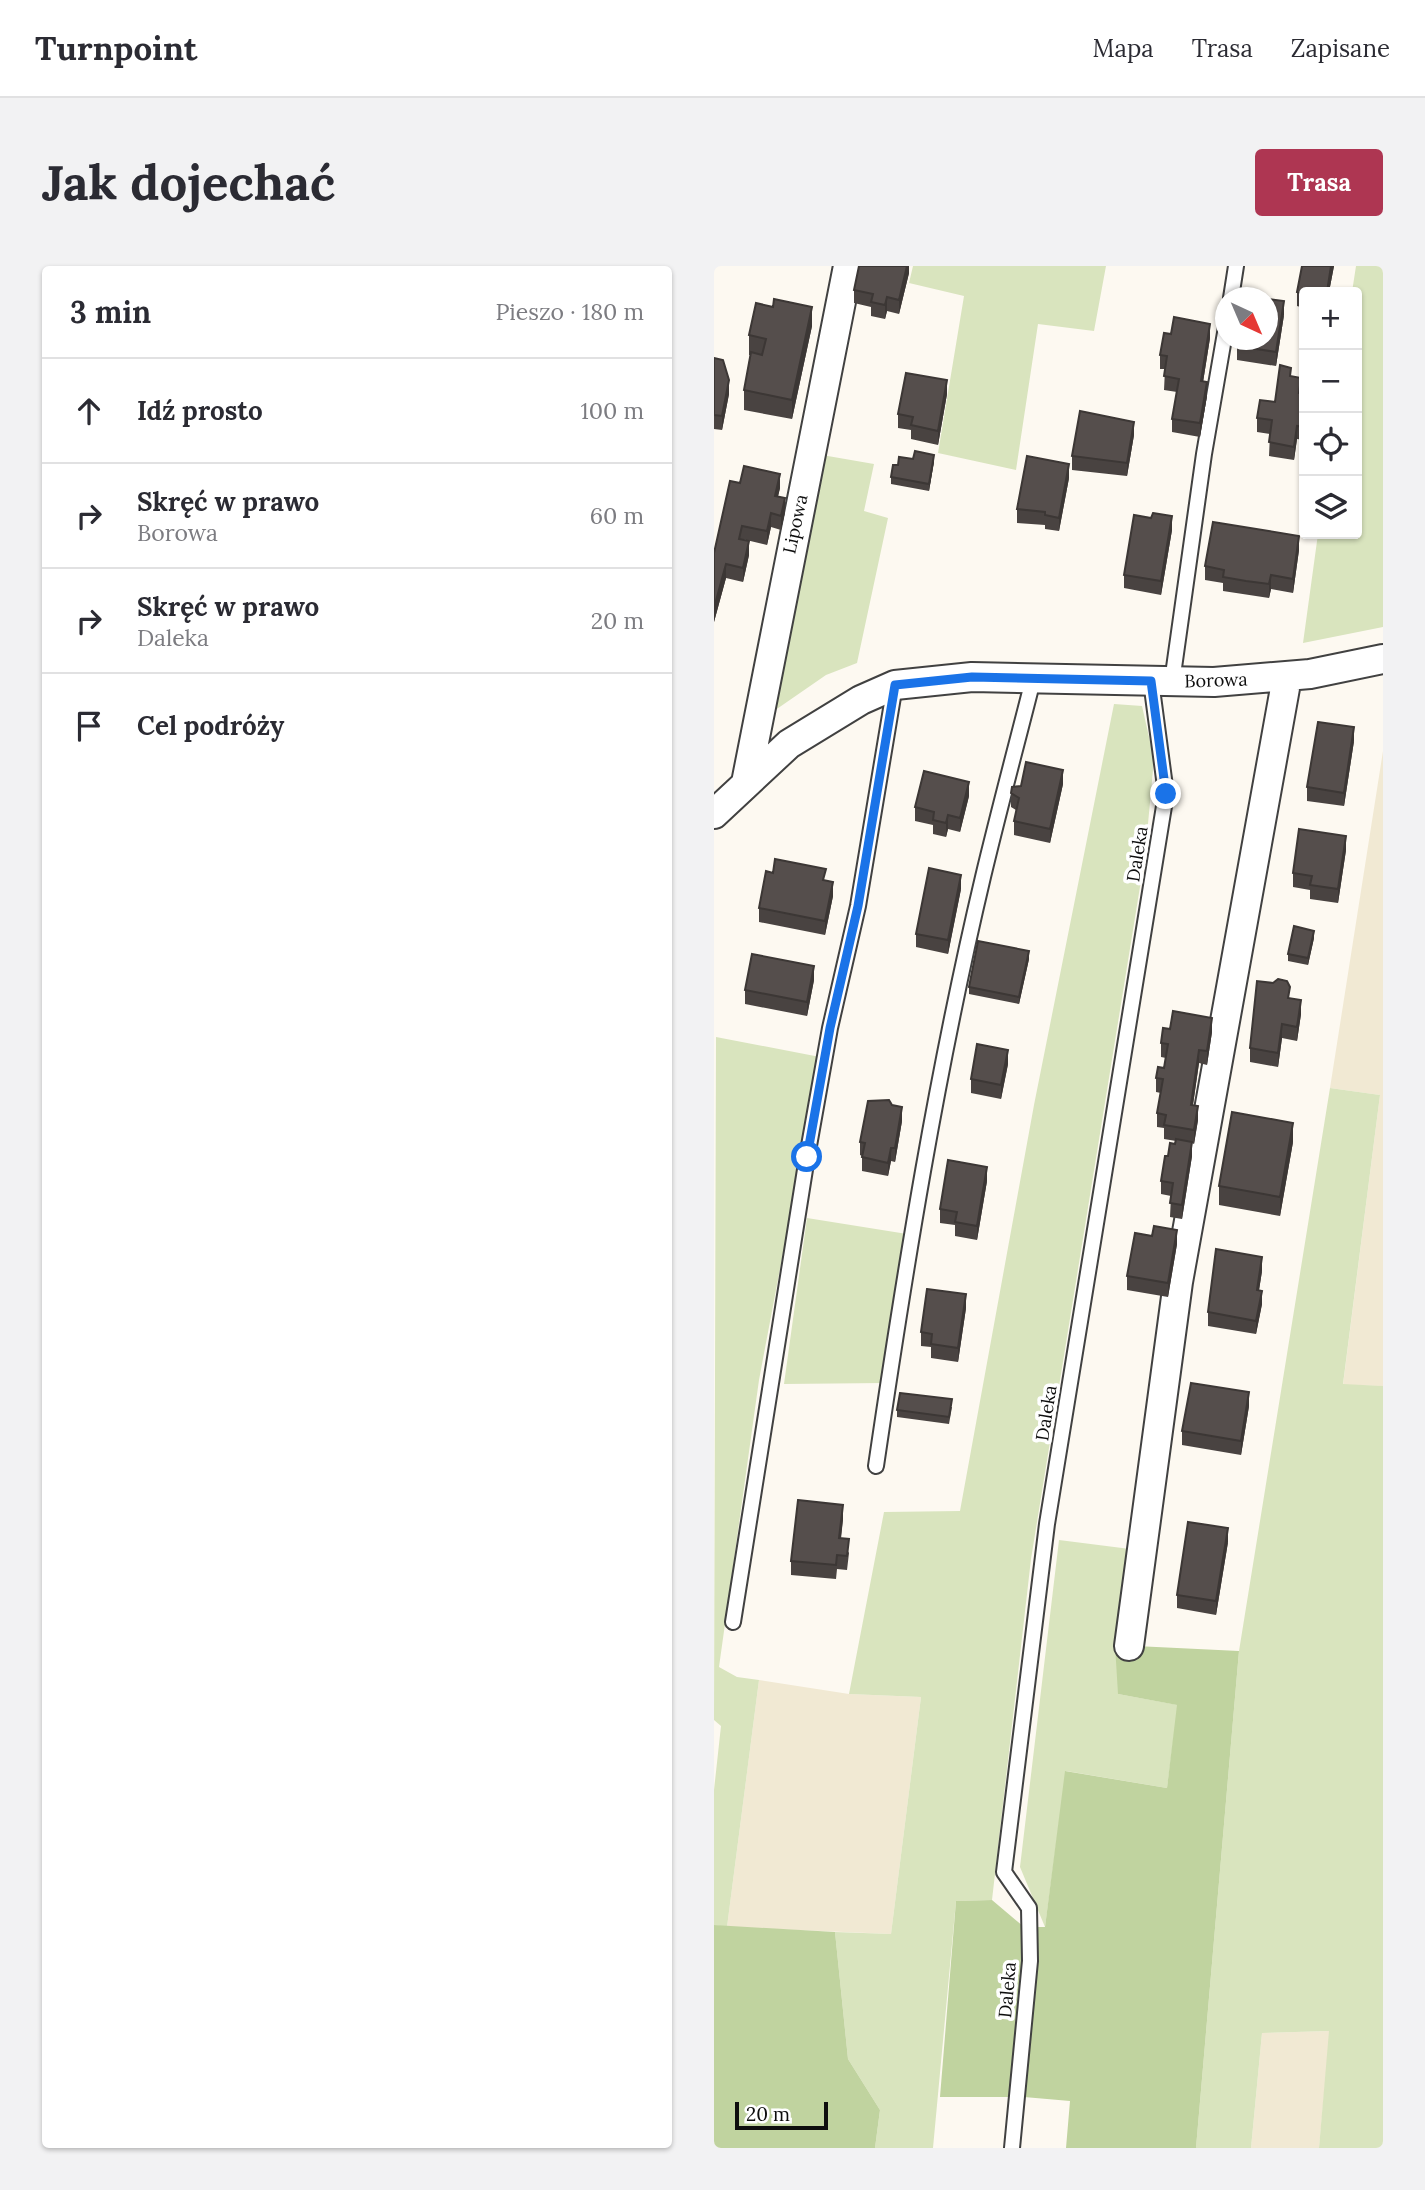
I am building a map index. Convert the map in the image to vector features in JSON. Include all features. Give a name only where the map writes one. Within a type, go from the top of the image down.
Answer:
[{"type":"street","name":"Lipowa","points":[[746,783],[848,266]]},
{"type":"street","name":"Borowa","points":[[714,814],[789,744],[828,718],[895,685],[972,677],[1034,676],[1162,681],[1287,677],[1383,659]]},
{"type":"street","points":[[1129,1646],[1178,1282],[1287,677]]},
{"type":"lane","points":[[1233,287],[1236,266]]},
{"type":"lane","name":"Daleka","points":[[1012,2148],[1030,1961],[1029,1908],[1004,1871],[1047,1524],[1166,794],[1162,681],[1222,350]]},
{"type":"lane","points":[[876,1466],[919,1196],[949,1039],[982,878],[1034,676]]},
{"type":"lane","points":[[733,1622],[814,1118],[830,1028],[858,906],[895,685]]},
{"type":"shaded area","points":[[1383,751],[1383,1386],[1343,1385],[1380,1095],[1330,1088]]},
{"type":"shaded area","points":[[759,1680],[849,1694],[921,1697],[891,1934],[727,1927]]},
{"type":"shaded area","points":[[1330,2031],[1319,2148],[1251,2148],[1262,2033]]},
{"type":"green space","points":[[913,266],[1106,266],[1094,331],[1038,324],[1016,470],[938,453],[964,296],[909,283]]},
{"type":"green space","points":[[1356,266],[1383,266],[1383,627],[1303,643],[1317,539],[1362,539],[1362,287],[1353,287]]},
{"type":"green space","points":[[822,455],[874,464],[864,511],[888,518],[857,663],[826,675],[771,713]]},
{"type":"green space","points":[[1114,704],[1142,706],[1154,759],[1145,856],[1031,1559],[992,1900],[956,1901],[933,2148],[875,2148],[880,2110],[848,2059],[835,1932],[891,1934],[921,1697],[849,1694],[884,1512],[960,1511],[1034,1105]]},
{"type":"green space","points":[[716,1037],[820,1057],[759,1380],[719,1667],[737,1677],[759,1680],[727,1927],[714,1925],[714,1790],[721,1726],[714,1720]]},
{"type":"green space","points":[[1330,1088],[1380,1095],[1343,1384],[1383,1386],[1383,2148],[1319,2148],[1329,2031],[1262,2033],[1251,2148],[1196,2148],[1239,1651]]},
{"type":"green space","points":[[807,1218],[907,1234],[884,1383],[784,1384]]},
{"type":"green space","points":[[1059,1540],[1130,1549],[1118,1694],[1178,1705],[1167,1788],[1066,1771],[1045,1927],[1020,1867]]},
{"type":"green space","points":[[1115,1645],[1239,1651],[1196,2148],[1066,2148],[1070,2101],[1024,2097],[940,2097],[956,1901],[992,1900],[1024,1927],[1045,1927],[1065,1771],[1167,1788],[1177,1705],[1118,1694]]},
{"type":"green space","points":[[714,1925],[835,1932],[848,2059],[880,2110],[875,2148],[714,2148]]},
{"type":"building","points":[[859,266],[907,266],[899,300],[887,297],[885,305],[871,302],[873,294],[854,290]]},
{"type":"building","points":[[1302,266],[1331,266],[1328,287],[1299,287],[1297,292]]},
{"type":"building","points":[[774,299],[812,307],[792,400],[744,390],[751,352],[762,355],[766,339],[749,335],[756,303],[773,307]]},
{"type":"building","points":[[1278,300],[1284,301],[1278,339]]},
{"type":"building","points":[[1174,317],[1210,324],[1201,381],[1207,382],[1200,423],[1172,419],[1179,379],[1164,376],[1167,356],[1160,355],[1164,333],[1171,334]]},
{"type":"building","points":[[714,358],[723,360],[729,380],[722,416],[714,415]]},
{"type":"building","points":[[1280,365],[1291,368],[1290,376],[1299,378],[1299,426],[1294,447],[1269,442],[1272,420],[1257,418],[1260,400],[1275,402]]},
{"type":"building","points":[[906,373],[947,380],[938,431],[911,425],[913,417],[898,414]]},
{"type":"building","points":[[1080,411],[1134,422],[1127,463],[1072,456]]},
{"type":"building","points":[[915,451],[934,455],[929,484],[891,477],[893,465],[898,465],[899,457],[913,459]]},
{"type":"building","points":[[1027,456],[1069,464],[1059,518],[1045,515],[1045,512],[1017,509]]},
{"type":"building","points":[[744,466],[780,474],[775,496],[785,498],[781,516],[771,513],[767,531],[742,526],[739,539],[749,541],[743,568],[726,564],[714,608],[714,553],[730,481],[740,483]]},
{"type":"building","points":[[1153,513],[1172,516],[1161,581],[1124,575],[1134,515],[1151,518]]},
{"type":"building","points":[[1213,522],[1299,536],[1293,579],[1271,575],[1269,584],[1246,581],[1223,577],[1224,570],[1205,566]]},
{"type":"building","points":[[1318,722],[1354,727],[1344,793],[1307,787]]},
{"type":"building","points":[[1026,762],[1063,770],[1050,829],[1014,821],[1019,798],[1011,793],[1012,787],[1021,786]]},
{"type":"building","points":[[924,771],[969,782],[960,818],[948,815],[946,823],[933,820],[934,812],[915,807]]},
{"type":"building","points":[[1299,829],[1346,836],[1338,889],[1310,885],[1312,876],[1293,873]]},
{"type":"building","points":[[775,859],[826,869],[823,880],[833,882],[825,921],[759,908],[766,871],[773,873]]},
{"type":"building","points":[[929,868],[961,875],[948,940],[916,934]]},
{"type":"building","points":[[1294,926],[1314,931],[1308,958],[1288,954]]},
{"type":"building","points":[[978,941],[1029,951],[1019,997],[969,987]]},
{"type":"building","points":[[752,954],[814,966],[807,1002],[745,990]]},
{"type":"building","points":[[1278,979],[1287,981],[1290,987],[1288,998],[1301,1000],[1297,1027],[1282,1024],[1278,1053],[1250,1048],[1257,981],[1273,983]]},
{"type":"building","points":[[1173,1011],[1212,1018],[1207,1051],[1199,1050],[1191,1105],[1198,1106],[1194,1130],[1164,1125],[1166,1115],[1157,1113],[1163,1079],[1156,1078],[1158,1067],[1164,1068],[1168,1044],[1161,1043],[1163,1028],[1170,1029]]},
{"type":"building","points":[[977,1044],[1008,1050],[1001,1085],[971,1079]]},
{"type":"building","points":[[889,1100],[892,1105],[902,1107],[895,1148],[891,1148],[888,1163],[862,1157],[865,1143],[860,1142],[868,1101]]},
{"type":"building","points":[[1232,1112],[1293,1123],[1280,1197],[1219,1186]]},
{"type":"building","points":[[1176,1139],[1192,1142],[1182,1205],[1170,1203],[1173,1183],[1161,1181],[1165,1156],[1168,1156],[1170,1143],[1175,1144]]},
{"type":"building","points":[[948,1160],[987,1167],[977,1226],[955,1222],[957,1212],[940,1209]]},
{"type":"building","points":[[1154,1226],[1177,1230],[1168,1283],[1127,1276],[1135,1233],[1152,1236]]},
{"type":"building","points":[[1216,1249],[1262,1257],[1257,1290],[1262,1291],[1256,1321],[1208,1312]]},
{"type":"building","points":[[927,1289],[966,1294],[958,1348],[931,1344],[932,1334],[921,1332]]},
{"type":"building","points":[[1191,1383],[1249,1392],[1241,1441],[1182,1431]]},
{"type":"building","points":[[900,1393],[952,1399],[949,1417],[897,1410]]},
{"type":"building","points":[[798,1500],[843,1505],[839,1538],[849,1539],[847,1556],[837,1555],[836,1565],[791,1561]]},
{"type":"building","points":[[1188,1522],[1228,1528],[1216,1601],[1177,1595]]},
{"type":"route","points":[[807,1157],[830,1028],[858,906],[895,685],[972,677],[1034,676],[1151,681],[1166,794]]}]
